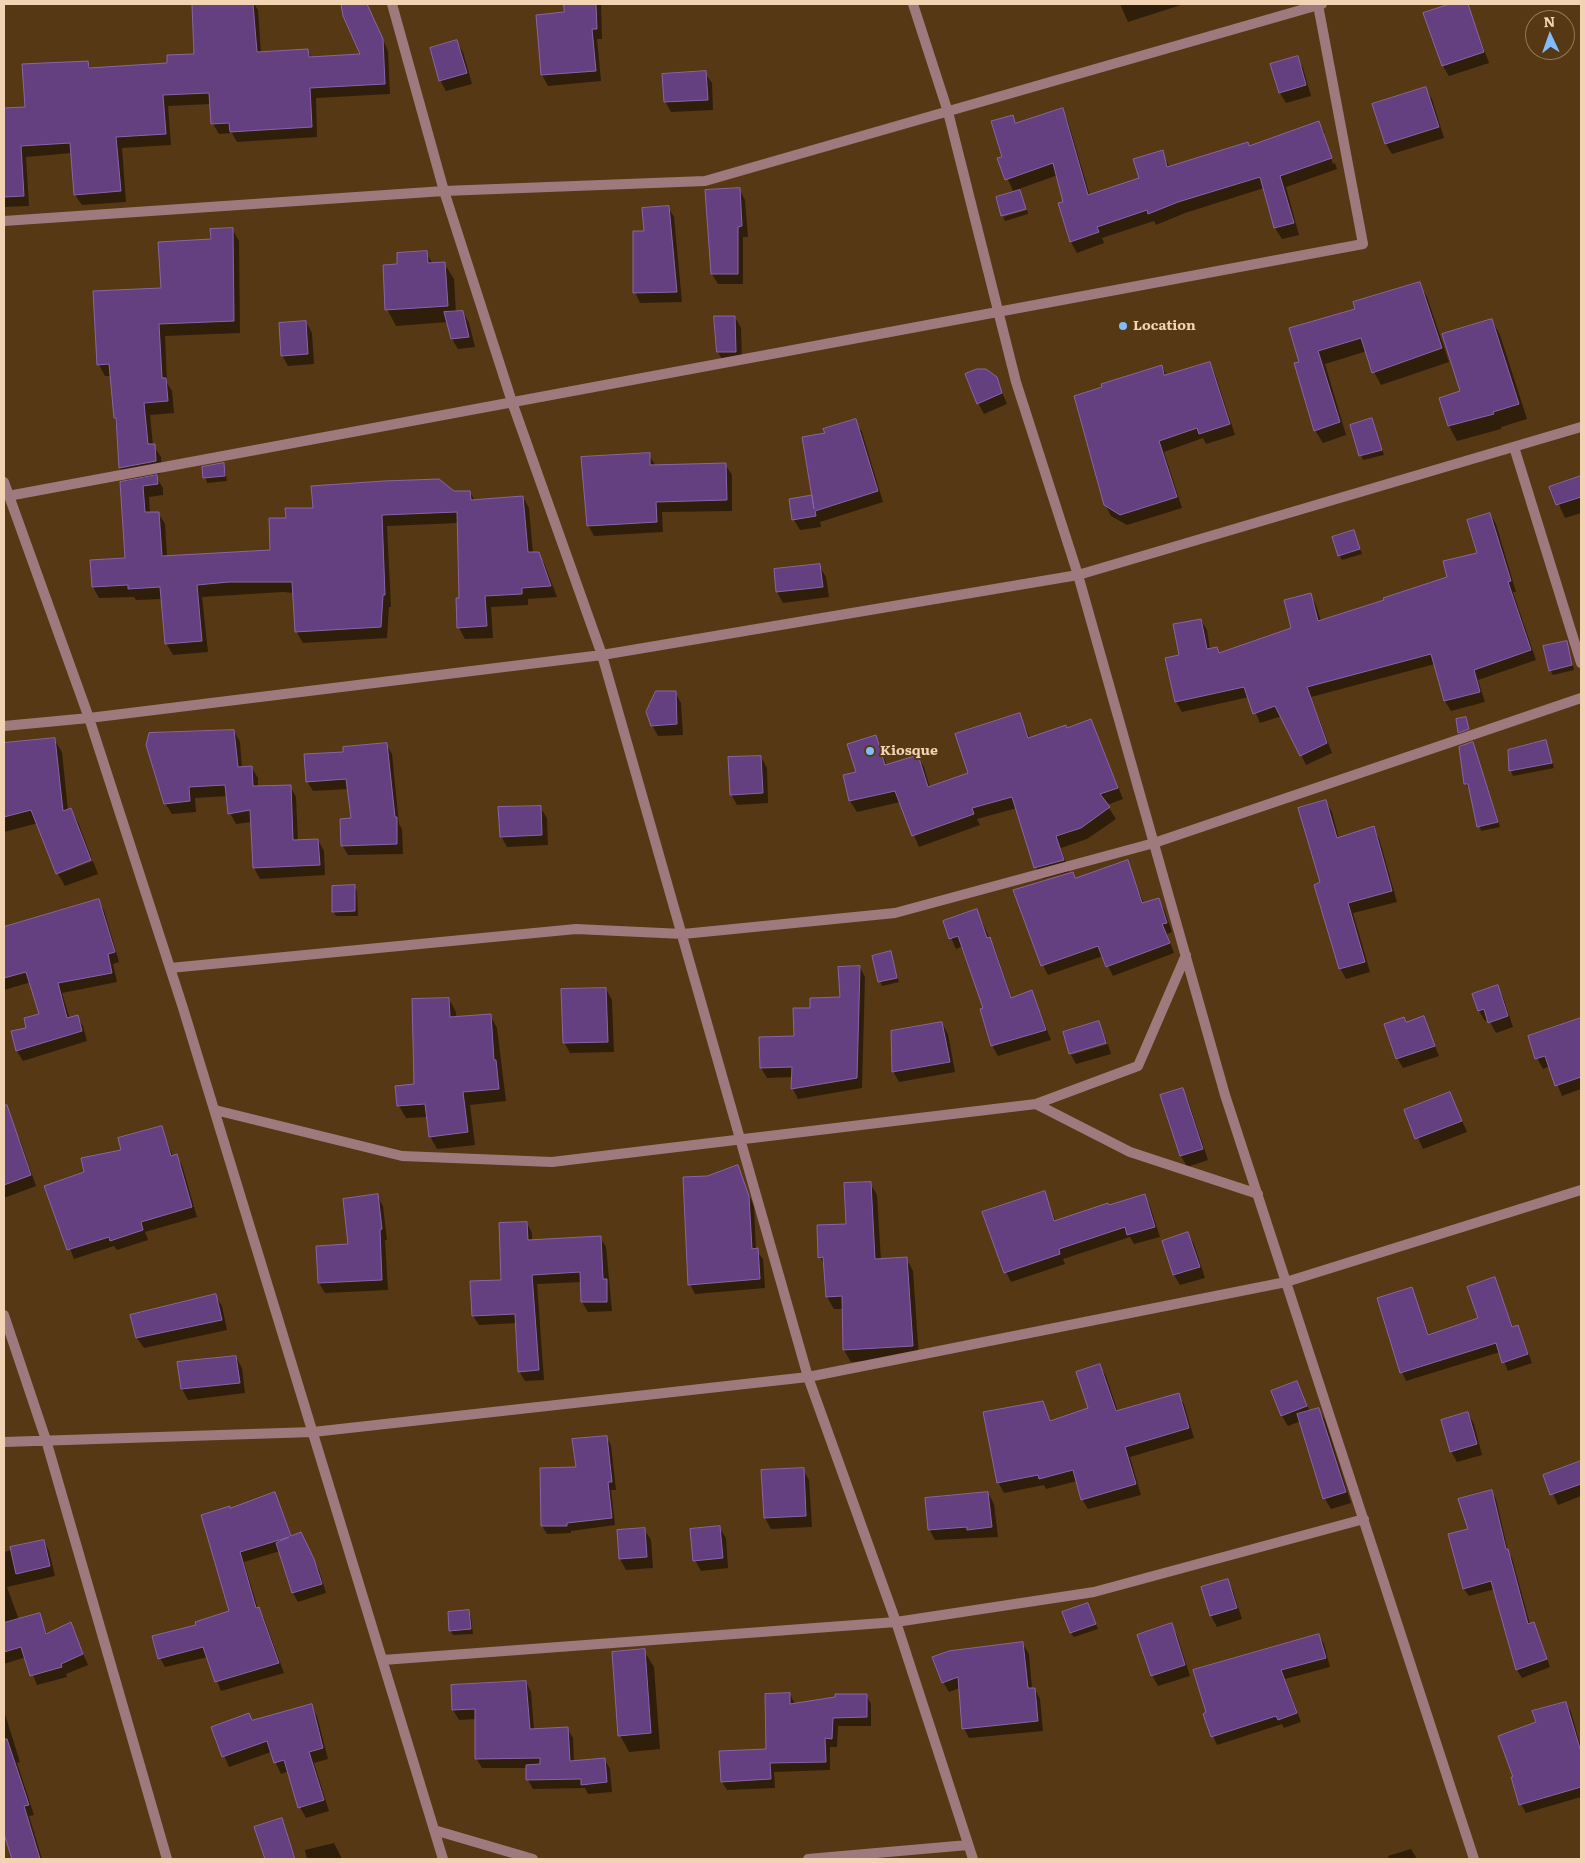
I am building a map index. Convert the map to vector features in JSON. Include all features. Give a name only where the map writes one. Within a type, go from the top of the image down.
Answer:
[{"type":"street","points":[[392,4],[444,191],[512,402],[602,655],[808,1377],[896,1622],[973,1859]]},
{"type":"street","points":[[913,4],[948,112],[1000,312],[1016,382],[1078,575],[1226,1095],[1474,1859]]},
{"type":"street","points":[[4,221],[444,191],[705,181],[1320,4],[1363,244],[8,496]]},
{"type":"street","points":[[4,726],[88,718],[602,655],[1078,575],[1581,427]]},
{"type":"street","points":[[1514,447],[1581,663]]},
{"type":"street","points":[[4,482],[88,718],[170,968],[443,1859]]},
{"type":"street","points":[[170,968],[576,929],[683,934],[895,913],[1154,843],[1581,698]]},
{"type":"street","points":[[215,1110],[402,1156],[552,1162],[741,1141],[1036,1104],[1138,1066],[1186,956]]},
{"type":"street","points":[[1036,1104],[1130,1152],[1258,1194]]},
{"type":"street","points":[[4,1442],[313,1432],[808,1377],[1286,1282],[1581,1190]]},
{"type":"street","points":[[4,1315],[46,1440],[167,1859]]},
{"type":"street","points":[[383,1660],[896,1622],[1094,1592],[1364,1519]]},
{"type":"street","points":[[434,1830],[533,1859]]},
{"type":"street","points":[[808,1859],[968,1845]]},
{"type":"building","points":[[253,4],[257,52],[308,49],[309,57],[360,54],[343,16],[341,4],[367,4],[383,39],[385,84],[310,88],[312,127],[230,132],[229,123],[211,124],[209,93],[163,95],[166,134],[116,137],[121,191],[74,195],[70,143],[21,146],[24,196],[4,197],[4,108],[25,107],[22,64],[88,61],[89,68],[167,63],[167,55],[194,54],[192,5]]},
{"type":"building","points":[[564,4],[596,4],[597,29],[592,29],[596,71],[541,75],[536,15],[564,12]]},
{"type":"building","points":[[1450,4],[1468,4],[1484,52],[1442,66],[1423,13]]},
{"type":"building","points":[[457,40],[467,73],[439,81],[430,48]]},
{"type":"building","points":[[1298,56],[1306,85],[1279,93],[1270,64]]},
{"type":"building","points":[[706,71],[708,100],[664,102],[662,74]]},
{"type":"building","points":[[1426,87],[1439,127],[1385,144],[1372,104]]},
{"type":"building","points":[[1063,108],[1088,195],[1139,178],[1133,159],[1163,150],[1167,167],[1248,142],[1249,146],[1319,121],[1332,158],[1280,176],[1294,223],[1274,228],[1260,177],[1178,202],[1148,214],[1147,210],[1097,227],[1099,232],[1070,242],[1058,203],[1063,202],[1053,163],[1005,180],[997,158],[1002,157],[991,121],[1013,115],[1015,123]]},
{"type":"building","points":[[740,188],[742,226],[738,227],[738,274],[711,274],[705,190]]},
{"type":"building","points":[[1020,190],[1026,209],[1001,216],[996,197]]},
{"type":"building","points":[[669,206],[677,292],[633,293],[633,231],[644,231],[642,208]]},
{"type":"building","points":[[233,228],[234,321],[159,324],[162,378],[166,378],[168,401],[144,403],[148,444],[155,444],[156,461],[119,468],[116,418],[114,418],[109,364],[97,365],[93,291],[161,288],[158,242],[211,239],[210,229]]},
{"type":"building","points":[[427,251],[428,263],[445,262],[448,306],[385,310],[383,265],[397,264],[397,253]]},
{"type":"building","points":[[1420,282],[1442,348],[1372,373],[1361,338],[1318,351],[1340,422],[1314,431],[1294,363],[1299,362],[1289,328],[1355,309],[1353,302]]},
{"type":"building","points":[[463,311],[469,337],[451,339],[444,312]]},
{"type":"building","points":[[714,316],[735,316],[736,352],[717,352]]},
{"type":"building","points":[[1492,319],[1519,404],[1493,412],[1494,414],[1448,426],[1439,398],[1460,391],[1442,334]]},
{"type":"building","points":[[306,321],[308,354],[281,356],[279,323]]},
{"type":"building","points":[[1210,362],[1230,424],[1199,434],[1197,428],[1159,441],[1177,497],[1120,515],[1104,505],[1074,396],[1102,387],[1101,384],[1162,365],[1164,375]]},
{"type":"building","points":[[977,369],[986,369],[997,377],[1002,393],[977,404],[965,374]]},
{"type":"building","points":[[1372,418],[1382,450],[1359,456],[1350,425]]},
{"type":"building","points":[[856,419],[878,491],[815,511],[816,516],[792,520],[789,499],[812,495],[802,437],[825,433],[823,429]]},
{"type":"building","points":[[650,453],[650,465],[726,463],[727,500],[656,502],[657,522],[587,526],[581,457]]},
{"type":"building","points":[[224,463],[225,476],[203,478],[202,467]]},
{"type":"building","points":[[157,475],[158,484],[143,486],[145,512],[159,512],[162,556],[270,550],[269,518],[286,518],[285,508],[313,508],[311,486],[439,479],[454,491],[470,491],[471,500],[523,496],[528,552],[539,552],[551,586],[522,588],[522,594],[485,596],[487,626],[457,628],[456,598],[459,598],[457,512],[382,515],[385,595],[383,595],[381,627],[295,632],[292,582],[229,582],[197,585],[202,641],[165,644],[160,587],[128,589],[128,585],[92,587],[90,560],[125,558],[120,482]]},
{"type":"building","points":[[1581,476],[1581,497],[1556,505],[1549,487]]},
{"type":"building","points":[[1490,513],[1511,581],[1508,582],[1531,650],[1474,670],[1480,692],[1444,701],[1431,654],[1307,687],[1327,743],[1300,756],[1275,706],[1253,714],[1244,687],[1175,702],[1165,658],[1179,655],[1173,624],[1201,619],[1207,649],[1217,647],[1219,653],[1291,628],[1284,600],[1311,593],[1318,621],[1384,600],[1383,598],[1447,577],[1443,561],[1477,553],[1467,520]]},
{"type":"building","points":[[1354,530],[1360,549],[1338,556],[1332,537]]},
{"type":"building","points":[[820,564],[823,587],[776,592],[774,569]]},
{"type":"building","points":[[1567,641],[1572,665],[1549,671],[1543,646]]},
{"type":"building","points":[[656,691],[676,691],[677,724],[651,726],[646,712]]},
{"type":"building","points":[[1020,713],[1028,738],[1066,725],[1067,728],[1091,719],[1118,788],[1100,794],[1110,807],[1081,828],[1056,836],[1064,860],[1034,868],[1012,797],[972,808],[974,814],[912,836],[895,791],[849,801],[843,775],[856,772],[847,744],[876,735],[885,765],[918,755],[928,787],[968,773],[955,734]]},
{"type":"building","points":[[1466,717],[1469,729],[1458,733],[1456,719]]},
{"type":"building","points":[[234,730],[238,767],[252,766],[253,786],[291,785],[293,840],[318,839],[320,865],[253,868],[250,810],[228,814],[225,785],[189,787],[190,801],[164,804],[146,745],[149,733]]},
{"type":"building","points":[[55,738],[63,811],[71,808],[91,860],[56,874],[31,810],[4,817],[4,743]]},
{"type":"building","points":[[1546,740],[1552,763],[1509,771],[1508,750]]},
{"type":"building","points":[[1473,742],[1498,822],[1477,827],[1468,784],[1464,784],[1459,747]]},
{"type":"building","points":[[387,743],[395,817],[397,817],[397,844],[341,846],[340,819],[351,818],[346,779],[306,782],[304,754],[343,752],[343,747]]},
{"type":"building","points":[[761,756],[763,793],[730,795],[728,757]]},
{"type":"building","points":[[1326,800],[1337,838],[1374,826],[1392,891],[1348,903],[1365,962],[1339,969],[1314,885],[1320,882],[1298,808]]},
{"type":"building","points":[[541,806],[542,835],[500,837],[498,807]]},
{"type":"building","points":[[1128,860],[1142,903],[1159,898],[1167,923],[1162,924],[1170,943],[1106,967],[1098,946],[1041,966],[1013,890],[1073,872],[1075,878]]},
{"type":"building","points":[[355,885],[355,911],[332,912],[332,886]]},
{"type":"building","points":[[99,899],[115,952],[108,954],[112,973],[58,983],[67,1018],[78,1015],[82,1031],[16,1051],[11,1031],[26,1028],[24,1018],[39,1014],[26,972],[4,978],[4,927]]},
{"type":"building","points":[[977,909],[987,938],[990,937],[1011,998],[1032,990],[1046,1030],[991,1046],[980,1009],[983,1008],[958,936],[949,939],[943,921]]},
{"type":"building","points":[[891,951],[897,978],[878,982],[872,956]]},
{"type":"building","points":[[860,966],[857,1078],[791,1089],[792,1067],[760,1068],[759,1037],[794,1036],[793,1008],[810,1008],[810,998],[840,997],[838,967]]},
{"type":"building","points":[[1498,985],[1508,1016],[1488,1023],[1484,1009],[1478,1011],[1472,994]]},
{"type":"building","points":[[606,988],[608,1042],[563,1043],[561,989]]},
{"type":"building","points":[[449,998],[450,1017],[491,1014],[494,1060],[496,1060],[499,1089],[463,1092],[468,1132],[429,1137],[425,1104],[397,1106],[395,1086],[414,1084],[412,999]]},
{"type":"building","points":[[1424,1016],[1435,1046],[1396,1059],[1384,1024],[1404,1017],[1406,1022]]},
{"type":"building","points":[[1581,1018],[1581,1077],[1555,1086],[1545,1056],[1535,1059],[1528,1036]]},
{"type":"building","points":[[1099,1021],[1106,1043],[1069,1054],[1063,1032]]},
{"type":"building","points":[[942,1022],[950,1062],[892,1072],[891,1031]]},
{"type":"building","points":[[1183,1088],[1203,1149],[1180,1156],[1160,1095]]},
{"type":"building","points":[[1450,1092],[1462,1121],[1415,1139],[1404,1110]]},
{"type":"building","points":[[7,1105],[31,1175],[4,1185],[4,1106]]},
{"type":"building","points":[[162,1126],[171,1156],[177,1154],[192,1207],[141,1222],[143,1230],[110,1241],[109,1237],[67,1250],[44,1186],[84,1172],[81,1158],[121,1150],[118,1138]]},
{"type":"building","points":[[738,1165],[749,1196],[752,1249],[758,1248],[760,1279],[688,1285],[683,1177],[707,1176]]},
{"type":"building","points":[[871,1182],[875,1259],[907,1257],[913,1346],[843,1350],[842,1296],[826,1297],[823,1257],[818,1258],[817,1225],[846,1224],[844,1183]]},
{"type":"building","points":[[1045,1191],[1054,1221],[1108,1203],[1109,1205],[1145,1194],[1155,1227],[1127,1235],[1125,1227],[1059,1249],[1060,1254],[1004,1273],[982,1212]]},
{"type":"building","points":[[378,1194],[382,1229],[380,1230],[382,1280],[318,1283],[316,1246],[348,1244],[343,1199]]},
{"type":"building","points":[[527,1222],[528,1240],[601,1236],[603,1279],[607,1279],[607,1302],[581,1302],[580,1272],[532,1275],[539,1370],[518,1372],[515,1314],[472,1316],[470,1281],[501,1280],[499,1223]]},
{"type":"building","points":[[1188,1232],[1200,1267],[1173,1275],[1162,1241]]},
{"type":"building","points":[[1495,1277],[1512,1327],[1518,1325],[1528,1354],[1502,1363],[1496,1343],[1400,1373],[1377,1298],[1412,1287],[1428,1335],[1478,1318],[1467,1287]]},
{"type":"building","points":[[216,1294],[222,1320],[136,1338],[130,1315]]},
{"type":"building","points":[[236,1356],[240,1383],[181,1389],[177,1362]]},
{"type":"building","points":[[1100,1364],[1116,1411],[1179,1393],[1189,1428],[1125,1447],[1136,1484],[1081,1500],[1073,1470],[1039,1479],[1038,1475],[997,1483],[983,1412],[1043,1401],[1050,1421],[1088,1408],[1076,1372]]},
{"type":"building","points":[[1297,1381],[1307,1406],[1281,1416],[1271,1391]]},
{"type":"building","points":[[1319,1408],[1346,1492],[1323,1499],[1297,1414]]},
{"type":"building","points":[[1468,1412],[1477,1444],[1450,1452],[1441,1420]]},
{"type":"building","points":[[607,1436],[612,1482],[608,1482],[612,1518],[567,1523],[567,1526],[541,1526],[540,1468],[576,1467],[572,1439]]},
{"type":"building","points":[[1581,1461],[1581,1484],[1550,1495],[1543,1475]]},
{"type":"building","points":[[804,1468],[806,1516],[764,1518],[761,1470]]},
{"type":"building","points":[[1492,1490],[1506,1549],[1508,1549],[1528,1624],[1534,1622],[1547,1659],[1516,1670],[1491,1581],[1463,1589],[1448,1534],[1468,1529],[1458,1499]]},
{"type":"building","points":[[275,1492],[291,1536],[301,1532],[314,1559],[322,1584],[292,1593],[276,1543],[289,1537],[240,1552],[256,1608],[259,1607],[279,1663],[215,1682],[203,1647],[158,1659],[152,1636],[196,1625],[195,1622],[229,1611],[201,1515],[230,1506],[230,1508]]},
{"type":"building","points":[[988,1492],[992,1527],[967,1530],[967,1527],[928,1530],[925,1498]]},
{"type":"building","points":[[720,1526],[723,1558],[693,1561],[690,1529]]},
{"type":"building","points":[[645,1528],[647,1557],[619,1559],[617,1530]]},
{"type":"building","points":[[44,1540],[50,1566],[16,1574],[10,1547]]},
{"type":"building","points":[[1228,1579],[1237,1608],[1210,1616],[1201,1587]]},
{"type":"building","points":[[1088,1603],[1096,1624],[1070,1633],[1062,1612]]},
{"type":"building","points":[[469,1610],[471,1629],[449,1631],[448,1612]]},
{"type":"building","points":[[40,1613],[46,1634],[71,1622],[83,1654],[61,1664],[62,1667],[30,1676],[21,1647],[4,1652],[4,1623]]},
{"type":"building","points":[[1172,1623],[1185,1665],[1151,1676],[1137,1635]]},
{"type":"building","points":[[1319,1634],[1326,1658],[1281,1670],[1297,1713],[1278,1720],[1276,1716],[1211,1737],[1203,1714],[1206,1712],[1193,1670]]},
{"type":"building","points":[[1023,1642],[1028,1688],[1035,1688],[1038,1721],[962,1729],[958,1677],[942,1683],[932,1657],[949,1651]]},
{"type":"building","points":[[645,1649],[651,1733],[618,1736],[612,1652]]},
{"type":"building","points":[[526,1681],[530,1729],[568,1727],[570,1761],[605,1758],[607,1782],[581,1785],[581,1779],[526,1780],[526,1765],[540,1764],[540,1758],[475,1759],[475,1709],[452,1710],[451,1685]]},
{"type":"building","points":[[790,1693],[790,1704],[835,1697],[835,1694],[867,1694],[867,1717],[833,1718],[832,1739],[825,1738],[826,1762],[770,1763],[771,1779],[721,1782],[719,1751],[766,1749],[765,1694]]},
{"type":"building","points":[[1566,1702],[1581,1752],[1581,1787],[1519,1805],[1511,1777],[1513,1777],[1498,1736],[1536,1722],[1532,1711]]},
{"type":"building","points":[[312,1704],[323,1748],[309,1752],[324,1800],[298,1808],[284,1760],[274,1763],[267,1741],[222,1757],[211,1727],[249,1713],[252,1720]]},
{"type":"building","points":[[4,1739],[7,1739],[29,1805],[24,1806],[40,1859],[12,1859],[4,1834]]},
{"type":"building","points":[[282,1818],[295,1859],[265,1859],[254,1827]]},
{"type":"place","name":"Location","points":[[1123,326]]},
{"type":"place","name":"Kiosque","points":[[870,751]]}]
